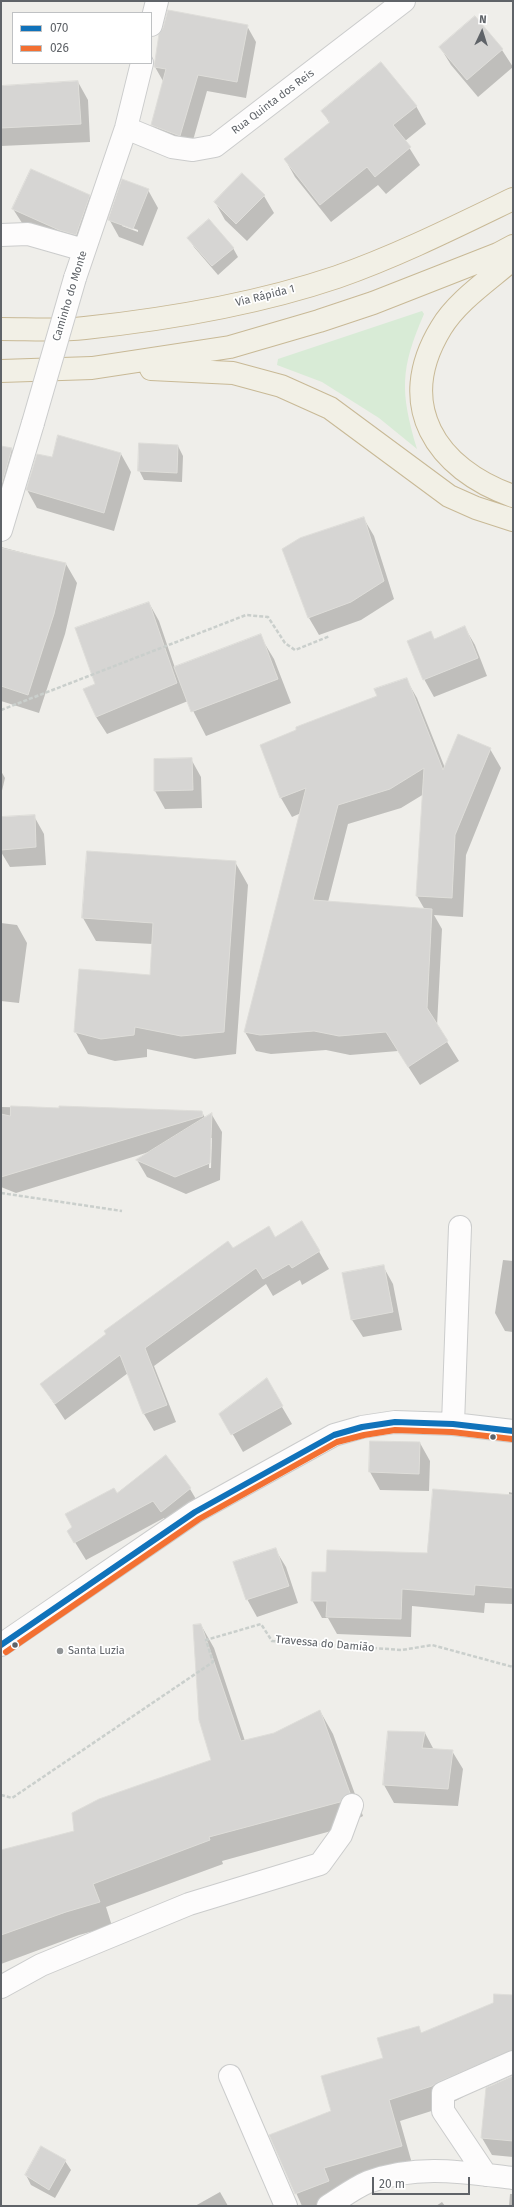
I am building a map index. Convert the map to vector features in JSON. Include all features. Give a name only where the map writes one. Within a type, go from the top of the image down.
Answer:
[{"type":"highway","name":"Via Rápida 1","points":[[1,329],[84,328],[178,315],[265,297],[337,277],[435,237],[513,199]]},
{"type":"highway","points":[[92,368],[230,346],[319,321],[395,294],[498,254],[513,246]]},
{"type":"highway","points":[[513,259],[460,305],[441,328],[431,349],[421,383],[423,416],[439,447],[462,471],[492,488],[513,496]]},
{"type":"highway","points":[[1,371],[92,368],[178,369],[233,373],[281,386],[330,408],[449,496],[476,508],[513,520]]},
{"type":"street","points":[[152,21],[157,1]]},
{"type":"street","name":"Rua Quinta dos Reis","points":[[126,128],[172,147],[193,150],[215,146],[404,1]]},
{"type":"street","name":"Caminho do Monte","points":[[1,530],[75,278],[126,128],[142,64]]},
{"type":"street","points":[[1,235],[28,234],[84,250]]},
{"type":"street","points":[[453,1424],[460,1227]]},
{"type":"street","points":[[1,1646],[195,1512],[334,1435],[395,1422],[453,1424],[513,1431]]},
{"type":"street","points":[[1,1987],[41,1964],[189,1904],[320,1864],[341,1835],[352,1805]]},
{"type":"street","points":[[486,2175],[443,2111],[443,2093],[513,2062]]},
{"type":"street","points":[[230,2076],[286,2206]]},
{"type":"street","points":[[328,2206],[366,2183],[395,2174],[432,2169],[513,2178]]},
{"type":"path","points":[[1,710],[246,615],[268,618],[285,643],[295,650],[330,636]]},
{"type":"path","points":[[1,1193],[122,1211]]},
{"type":"path","name":"Travessa do Damião","points":[[1,1795],[12,1798],[213,1662],[206,1640],[261,1624],[272,1641],[402,1650],[432,1645],[513,1667]]},
{"type":"green space","points":[[422,311],[424,314],[410,350],[405,381],[405,396],[411,429],[417,449],[379,418],[322,382],[277,365],[278,359]]},
{"type":"building","points":[[168,10],[248,25],[237,82],[198,75],[180,136],[151,125],[166,69],[154,67],[159,34],[163,28]]},
{"type":"building","points":[[475,16],[503,49],[467,80],[439,47]]},
{"type":"building","points":[[381,62],[417,106],[393,125],[411,147],[375,177],[367,167],[320,205],[284,159],[330,122],[321,111]]},
{"type":"building","points":[[78,81],[81,124],[1,128],[1,86]]},
{"type":"building","points":[[31,169],[90,195],[76,235],[59,230],[12,209]]},
{"type":"building","points":[[242,173],[265,195],[236,224],[214,202]]},
{"type":"building","points":[[122,179],[149,189],[133,229],[108,220]]},
{"type":"building","points":[[209,219],[234,248],[212,266],[187,238]]},
{"type":"building","points":[[58,435],[121,453],[104,513],[26,490],[37,454],[52,457]]},
{"type":"building","points":[[139,443],[178,445],[177,473],[138,471]]},
{"type":"building","points":[[1,446],[12,448],[2,483],[1,483]]},
{"type":"building","points":[[364,517],[384,581],[351,602],[308,618],[282,549],[300,538]]},
{"type":"building","points":[[1,548],[66,563],[54,614],[28,695],[1,686]]},
{"type":"building","points":[[149,602],[177,683],[96,717],[83,689],[95,684],[75,628]]},
{"type":"building","points":[[465,626],[478,658],[423,680],[407,641],[431,631],[434,639]]},
{"type":"building","points":[[261,634],[278,679],[191,712],[174,667]]},
{"type":"building","points":[[407,678],[443,770],[458,734],[491,748],[455,835],[452,898],[416,896],[424,768],[390,789],[338,805],[313,900],[432,909],[427,1008],[448,1041],[408,1067],[386,1032],[339,1036],[314,1031],[260,1035],[244,1032],[306,788],[280,798],[260,745],[296,730],[296,727],[377,696],[374,689]]},
{"type":"building","points":[[192,758],[193,790],[154,791],[154,759]]},
{"type":"building","points":[[35,815],[36,847],[1,850],[1,817]]},
{"type":"building","points":[[87,851],[236,861],[224,1032],[181,1036],[135,1027],[134,1035],[101,1039],[74,1032],[79,969],[150,975],[153,923],[82,918]]},
{"type":"building","points":[[11,1106],[59,1108],[59,1106],[202,1111],[203,1116],[1,1177],[1,1114],[10,1116]]},
{"type":"building","points":[[212,1113],[210,1163],[175,1177],[136,1160]]},
{"type":"building","points":[[302,1221],[320,1251],[292,1268],[289,1264],[263,1279],[256,1268],[145,1348],[167,1405],[143,1414],[120,1355],[55,1404],[40,1384],[106,1334],[104,1331],[228,1241],[233,1248],[269,1226],[275,1237]]},
{"type":"building","points":[[384,1265],[393,1312],[351,1320],[342,1273]]},
{"type":"building","points":[[267,1378],[283,1406],[231,1435],[219,1414]]},
{"type":"building","points":[[370,1441],[420,1442],[419,1474],[369,1472]]},
{"type":"building","points":[[166,1455],[191,1488],[161,1512],[153,1501],[74,1543],[67,1531],[72,1527],[65,1514],[114,1488],[117,1493]]},
{"type":"building","points":[[433,1489],[513,1495],[513,1588],[475,1585],[474,1595],[402,1589],[401,1619],[326,1617],[327,1601],[311,1601],[312,1572],[326,1572],[327,1550],[427,1553]]},
{"type":"building","points":[[276,1548],[289,1586],[246,1600],[233,1562]]},
{"type":"building","points":[[201,1624],[241,1741],[274,1733],[320,1710],[350,1793],[344,1796],[340,1802],[209,1837],[210,1840],[93,1884],[100,1902],[66,1912],[1,1935],[1,1850],[74,1831],[72,1813],[99,1799],[211,1760],[199,1720],[193,1625]]},
{"type":"building","points":[[388,1731],[425,1732],[422,1748],[453,1750],[448,1789],[383,1785]]},
{"type":"building","points":[[494,1994],[513,1995],[513,2050],[438,2082],[432,2086],[389,2100],[402,2146],[324,2168],[329,2181],[295,2194],[269,2135],[331,2111],[321,2076],[383,2058],[377,2038],[419,2026],[421,2033],[493,2003]]},
{"type":"building","points":[[513,2076],[513,2141],[481,2138],[486,2088]]},
{"type":"building","points":[[41,2146],[66,2160],[49,2190],[25,2175]]},
{"type":"transit line","name":"070","points":[[1,1645],[195,1512],[334,1435],[362,1427],[395,1422],[453,1424],[513,1431]]},
{"type":"transit line","name":"026","points":[[6,1652],[199,1519],[337,1442],[364,1435],[395,1430],[452,1432],[512,1439]]},
{"type":"place","name":"Santa Luzia","points":[[60,1651]]}]
